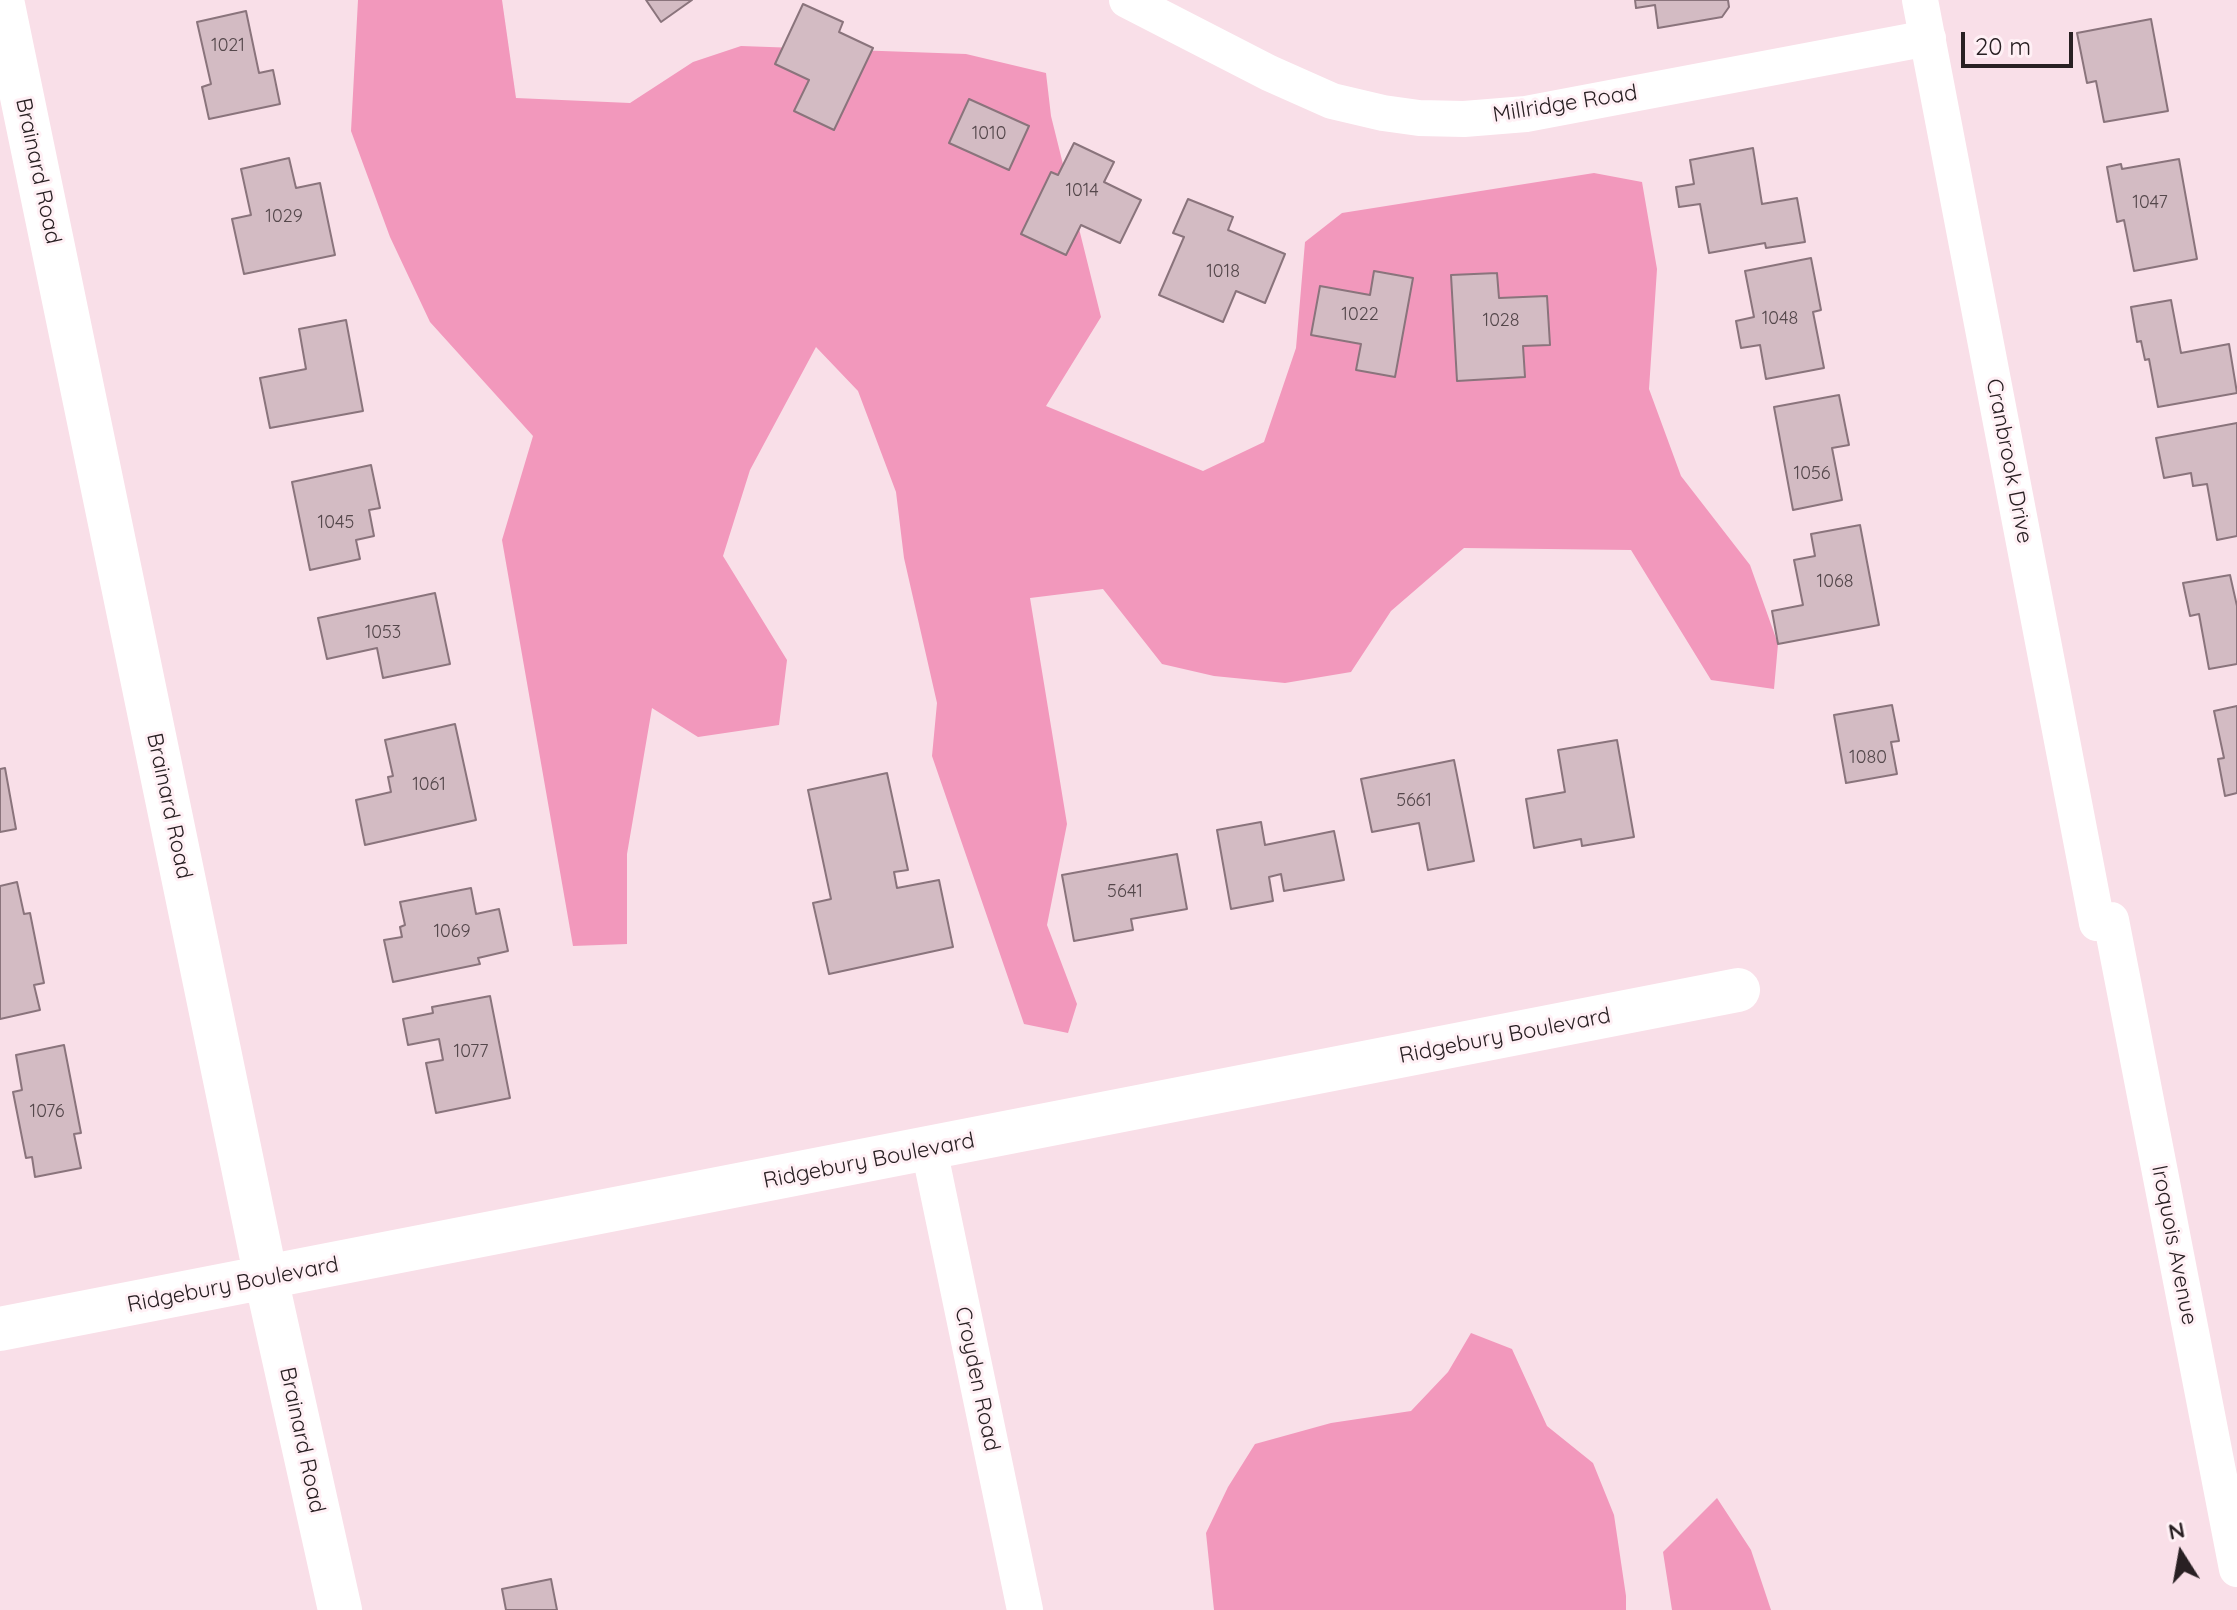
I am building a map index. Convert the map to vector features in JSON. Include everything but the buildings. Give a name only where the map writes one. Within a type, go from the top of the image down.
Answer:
[{"type":"street","name":"Brainard Road","points":[[2,0],[266,1278],[340,1610]]},
{"type":"street","name":"Millridge Road","points":[[1127,0],[1269,73],[1332,101],[1419,118],[1464,119],[1526,114],[1928,38]]},
{"type":"street","name":"Cranbrook Drive","points":[[1920,0],[2104,922]]},
{"type":"street","name":"Iroquois Avenue","points":[[2104,922],[2237,1569]]},
{"type":"street","name":"Ridgebury Boulevard","points":[[0,1329],[1738,990]]},
{"type":"street","name":"Croyden Road","points":[[929,1149],[1025,1610]]},
{"type":"shaded area","points":[[358,0],[502,0],[516,98],[630,103],[693,62],[741,46],[966,54],[1046,73],[1051,116],[1101,317],[1046,406],[1203,471],[1264,442],[1296,348],[1305,242],[1342,213],[1594,173],[1642,182],[1657,269],[1649,389],[1681,476],[1750,565],[1778,644],[1774,689],[1711,680],[1631,550],[1464,548],[1391,611],[1351,672],[1285,683],[1214,676],[1162,664],[1103,589],[1030,598],[1067,824],[1047,925],[1077,1004],[1068,1033],[1024,1024],[932,756],[937,703],[904,558],[896,492],[858,391],[816,347],[750,470],[723,556],[787,660],[779,725],[698,737],[652,708],[627,854],[627,944],[573,946],[502,540],[533,436],[430,322],[390,237],[351,131]]},
{"type":"shaded area","points":[[1471,1333],[1512,1349],[1547,1426],[1593,1463],[1614,1515],[1626,1610],[1214,1610],[1206,1533],[1228,1487],[1255,1444],[1331,1423],[1411,1411],[1448,1372]]},
{"type":"shaded area","points":[[1717,1498],[1751,1550],[1771,1610],[1672,1610],[1663,1552]]}]
